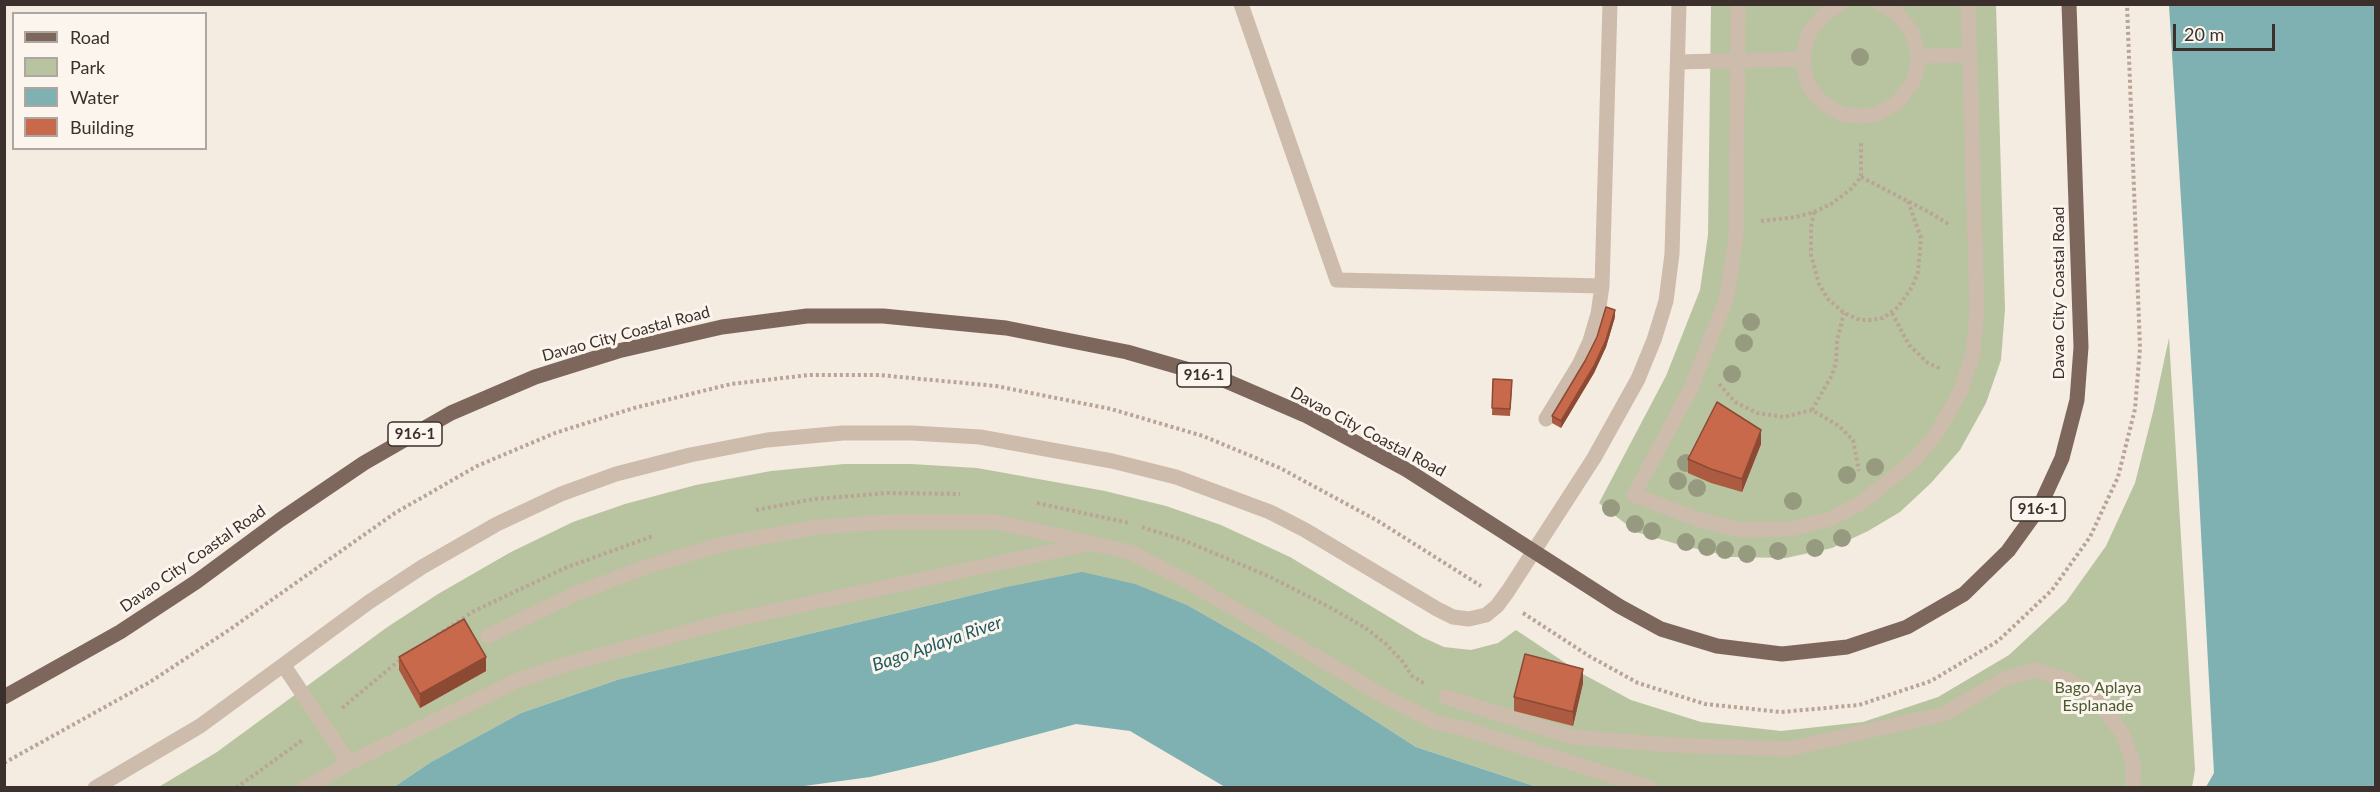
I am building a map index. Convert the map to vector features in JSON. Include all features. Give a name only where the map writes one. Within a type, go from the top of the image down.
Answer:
[{"type":"main road","name":"Davao City Coastal Road","points":[[4,697],[120,632],[196,582],[280,520],[364,463],[451,413],[535,377],[618,351],[722,327],[797,317],[883,316],[1006,328],[1127,352],[1224,380],[1316,421],[1407,470],[1592,588],[1661,629],[1717,646],[1782,654],[1847,647],[1907,627],[1964,594],[2008,551],[2039,508],[2062,458],[2077,400],[2081,347],[2069,4]]},
{"type":"street","points":[[1241,4],[1337,280],[1602,286]]},
{"type":"street","points":[[1546,419],[1579,364],[1590,341],[1598,314],[1602,286],[1610,4]]},
{"type":"street","points":[[95,788],[200,726],[369,603],[422,567],[497,524],[561,494],[616,474],[690,455],[767,440],[843,433],[912,433],[980,437],[1112,461],[1176,477],[1270,512],[1305,530],[1453,617],[1469,619],[1486,615],[1497,606],[1508,591],[1594,458],[1638,379],[1654,340],[1666,301],[1672,254],[1679,4]]},
{"type":"street","points":[[1738,4],[1737,237],[1727,297],[1691,388],[1634,495],[1700,520],[1741,530],[1790,529],[1830,519],[1861,503],[1914,460],[1937,433],[1960,392],[1973,354],[1977,308],[1968,4]]},
{"type":"street","points":[[1841,4],[1824,14],[1815,23],[1808,34],[1803,59],[1810,88],[1820,100],[1846,115],[1861,116],[1874,115],[1897,103],[1913,82],[1918,56],[1912,32],[1905,21],[1896,12],[1880,4]]},
{"type":"street","points":[[1918,56],[1970,55]]},
{"type":"street","points":[[1678,62],[1803,59]]},
{"type":"street","points":[[488,636],[575,594],[646,567],[723,544],[818,527],[887,522],[997,522],[1130,552],[1185,580],[1389,699],[1437,723],[1466,729],[1650,788]]},
{"type":"street","points":[[305,788],[349,763],[516,681],[572,663],[727,621],[1094,543]]},
{"type":"street","points":[[285,666],[349,763]]},
{"type":"street","points":[[1446,697],[1572,737],[1671,745],[1788,749],[1944,714],[2004,679],[2035,670],[2070,681],[2098,701],[2122,733],[2134,766],[2132,788]]},
{"type":"path","points":[[1560,637],[1638,684],[1705,704],[1781,712],[1859,705],[1931,681],[1998,641],[2052,590],[2090,537],[2118,477],[2135,409],[2140,348],[2127,4]]},
{"type":"path","points":[[1737,219],[1781,220],[1814,212],[1831,204],[1850,190],[1861,177],[1861,116]]},
{"type":"path","points":[[1861,177],[1927,211],[1975,243]]},
{"type":"path","points":[[1814,212],[1810,240],[1814,269],[1819,284],[1828,298],[1844,313],[1860,320],[1872,320],[1892,313],[1912,287],[1920,256],[1921,238],[1908,201]]},
{"type":"path","points":[[1812,410],[1836,363],[1837,341],[1844,313]]},
{"type":"path","points":[[1892,313],[1903,336],[1917,355],[1937,368],[1966,377]]},
{"type":"path","points":[[4,763],[150,682],[229,630],[394,513],[477,466],[567,429],[634,408],[731,384],[809,375],[879,375],[996,386],[1111,409],[1203,436],[1280,468],[1378,521],[1462,574]]},
{"type":"path","points":[[1717,381],[1735,402],[1757,412],[1784,417],[1812,410],[1839,426],[1852,440],[1859,468],[1861,503]]},
{"type":"path","points":[[236,788],[324,725]]},
{"type":"green space","points":[[1711,5],[1996,5],[2005,309],[2001,360],[1986,403],[1960,450],[1931,483],[1900,512],[1868,531],[1832,548],[1786,558],[1732,557],[1680,545],[1636,532],[1599,503],[1666,376],[1700,290],[1708,235]]},
{"type":"green space","name":"Bago Aplaya Esplanade","points":[[2169,338],[2195,770],[2192,787],[1537,787],[1416,747],[1259,646],[1189,606],[1002,588],[620,679],[521,713],[431,762],[394,787],[157,788],[217,752],[386,628],[438,594],[511,552],[573,522],[625,504],[696,485],[771,471],[844,464],[911,464],[977,468],[1105,491],[1166,506],[1221,525],[1290,557],[1422,637],[1444,647],[1471,650],[1498,643],[1516,630],[1579,672],[1631,700],[1701,722],[1781,731],[1863,722],[1938,697],[2009,655],[2066,602],[2106,546],[2135,483]]},
{"type":"water","points":[[2169,5],[2375,5],[2375,787],[2206,787],[2214,773]]},
{"type":"water","name":"Bago Aplaya River","points":[[1082,572],[1135,584],[1189,606],[1259,646],[1416,747],[1537,787],[1225,787],[1130,731],[1076,724],[870,777],[797,787],[394,787],[431,762],[521,713],[620,679],[1002,588]]},
{"type":"building","points":[[1606,307],[1615,310],[1606,340],[1594,366],[1561,421],[1552,416],[1597,337]]},
{"type":"building","points":[[1493,379],[1512,380],[1510,409],[1492,408]]},
{"type":"building","points":[[1717,402],[1761,430],[1742,479],[1688,459]]},
{"type":"building","points":[[464,619],[486,657],[420,694],[399,657]]},
{"type":"building","points":[[1525,654],[1583,669],[1573,712],[1514,697]]}]
